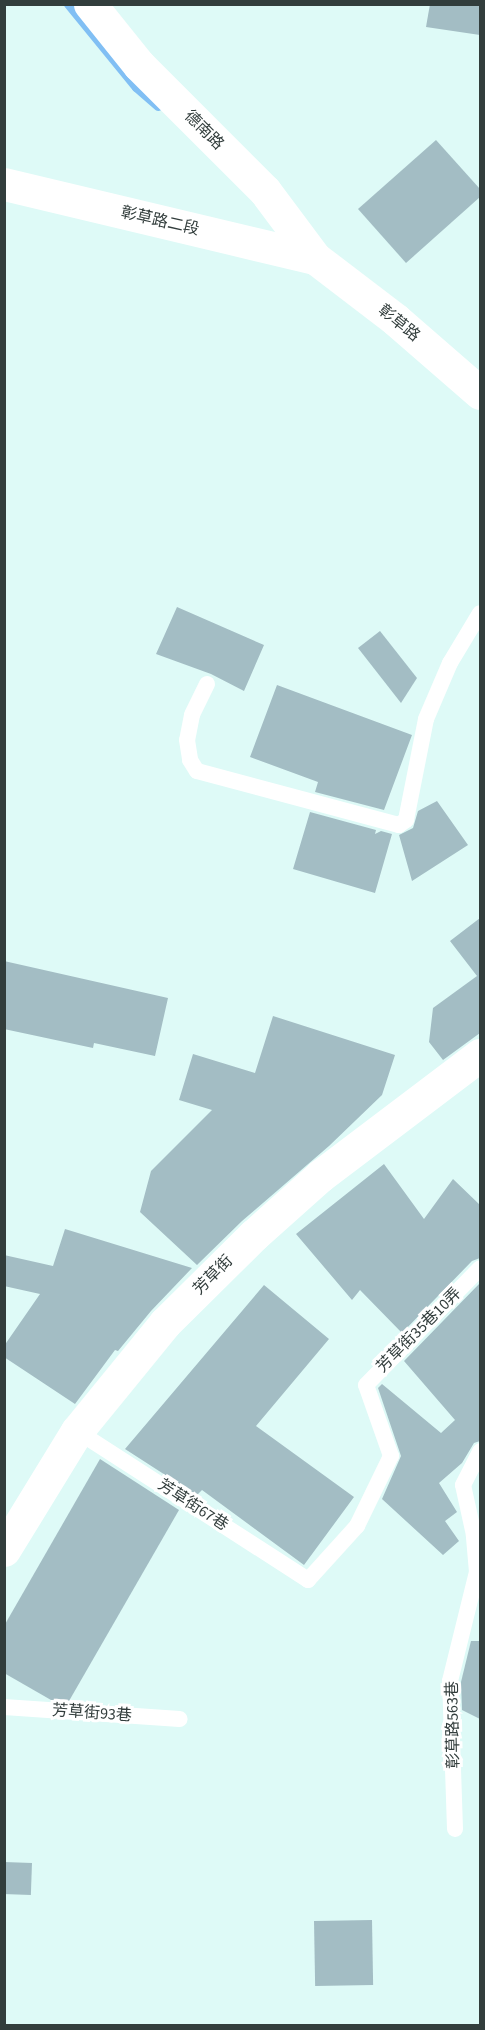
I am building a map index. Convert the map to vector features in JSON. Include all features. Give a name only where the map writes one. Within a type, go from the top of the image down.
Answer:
[{"type":"street","name":"德南路","points":[[90,4],[139,65],[266,191],[315,258]]},
{"type":"street","name":"彰草路二段","points":[[4,184],[315,258]]},
{"type":"street","name":"彰草路","points":[[315,258],[396,320],[480,393]]},
{"type":"street","name":"芳草街","points":[[4,1550],[77,1431],[165,1323],[254,1235],[320,1176],[480,1056]]},
{"type":"lane","points":[[207,684],[192,715],[188,740],[190,760],[196,771],[399,825],[406,820],[426,719],[450,663],[480,613]]},
{"type":"lane","name":"芳草街35巷10弄","points":[[308,1580],[357,1526],[391,1456],[366,1385],[480,1268]]},
{"type":"lane","name":"芳草街67巷","points":[[77,1431],[308,1580]]},
{"type":"lane","name":"彰草路563巷","points":[[455,1829],[450,1682],[477,1572],[474,1535],[463,1485],[480,1452]]},
{"type":"lane","name":"芳草街93巷","points":[[4,1707],[180,1719]]},
{"type":"building","points":[[430,4],[480,4],[480,35],[426,27]]},
{"type":"building","points":[[436,140],[480,189],[480,197],[406,263],[358,209]]},
{"type":"building","points":[[177,607],[264,645],[244,691],[211,674],[156,654]]},
{"type":"building","points":[[380,631],[417,678],[401,703],[358,648]]},
{"type":"building","points":[[277,685],[412,735],[384,810],[315,792],[318,782],[250,757]]},
{"type":"building","points":[[437,801],[468,845],[412,881],[399,835],[413,828],[418,811]]},
{"type":"building","points":[[310,812],[376,830],[375,834],[381,831],[392,834],[375,893],[293,869]]},
{"type":"building","points":[[480,918],[480,1033],[443,1060],[429,1042],[433,1008],[477,976],[450,941]]},
{"type":"building","points":[[4,961],[168,998],[155,1056],[94,1043],[93,1048],[4,1029]]},
{"type":"building","points":[[273,1016],[395,1055],[382,1095],[329,1146],[242,1221],[197,1265],[140,1212],[151,1171],[212,1110],[179,1100],[193,1054],[255,1073]]},
{"type":"building","points":[[384,1164],[424,1219],[453,1179],[480,1205],[480,1258],[472,1261],[402,1333],[360,1290],[352,1300],[296,1234]]},
{"type":"building","points":[[65,1229],[192,1268],[151,1311],[118,1351],[115,1350],[75,1404],[4,1357],[4,1346],[40,1294],[4,1286],[4,1255],[53,1266]]},
{"type":"building","points":[[480,1283],[480,1441],[474,1443],[462,1463],[439,1483],[457,1512],[445,1521],[459,1541],[443,1555],[382,1499],[401,1456],[378,1388],[382,1384],[441,1433],[455,1420],[404,1361]]},
{"type":"building","points":[[264,1285],[329,1339],[256,1426],[354,1497],[304,1565],[202,1490],[197,1495],[125,1449]]},
{"type":"building","points":[[100,1459],[179,1510],[69,1701],[51,1700],[4,1673],[4,1626]]},
{"type":"building","points":[[471,1641],[480,1641],[480,1719],[462,1710],[461,1682]]},
{"type":"building","points":[[4,1862],[32,1863],[31,1895],[4,1894]]},
{"type":"building","points":[[372,1920],[373,1985],[315,1986],[314,1921]]},
{"type":"waterway","points":[[68,4],[136,87],[158,106]]}]
